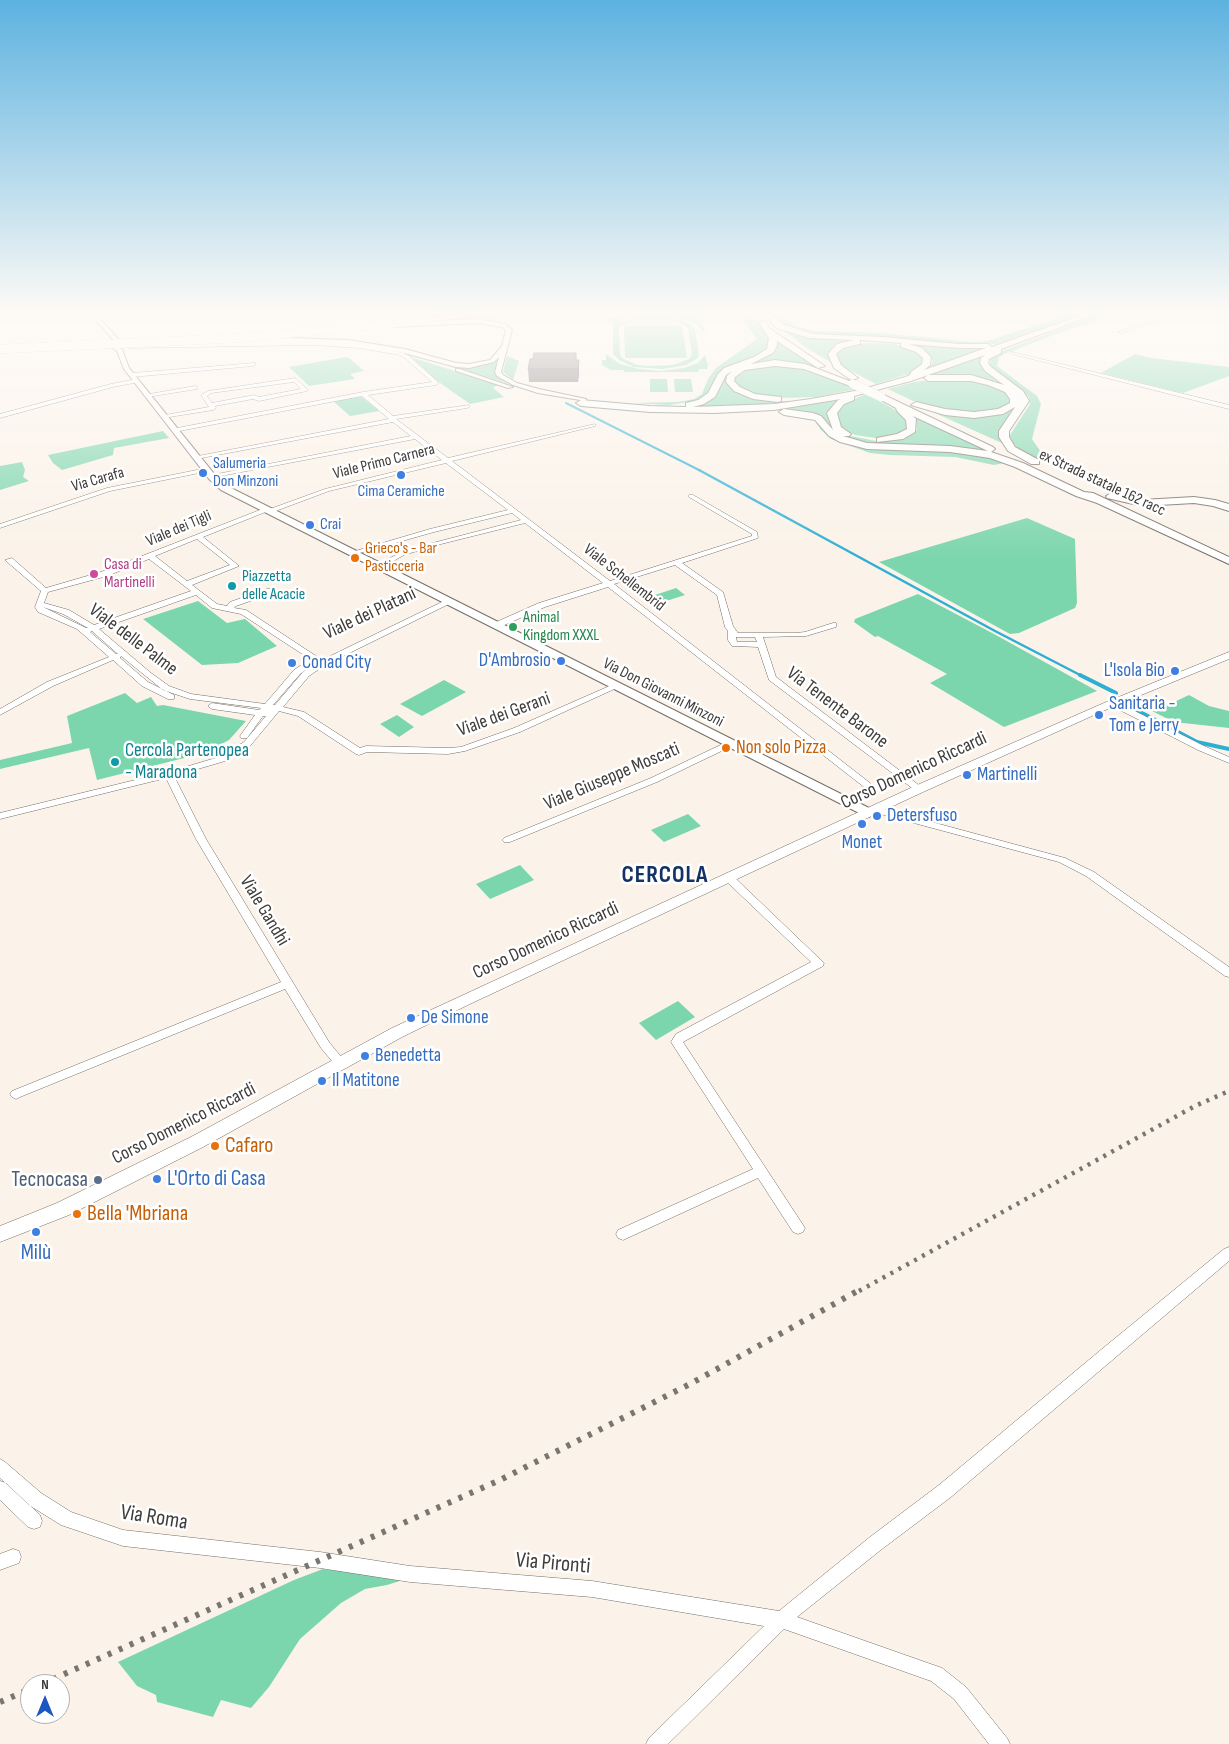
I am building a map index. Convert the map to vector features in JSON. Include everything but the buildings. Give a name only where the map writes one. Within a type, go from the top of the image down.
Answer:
[{"type":"highway","points":[[619,404],[673,406],[696,403],[711,395]]},
{"type":"highway","points":[[757,395],[774,399],[803,400],[836,395]]},
{"type":"highway","points":[[650,409],[675,410],[774,406],[811,402],[844,395]]},
{"type":"highway","points":[[859,395],[849,398],[835,408],[832,413],[836,428],[848,435],[864,439],[890,440],[907,435],[912,430],[911,419],[889,395]]},
{"type":"highway","name":"ex Strada statale 162 racc","points":[[894,395],[1004,457],[1229,561]]},
{"type":"highway","name":"ex Strada statale 162 racc","points":[[895,395],[1045,469],[1229,553]]},
{"type":"highway","points":[[897,395],[932,410],[974,415],[1000,412],[1009,408],[1014,404],[1015,399],[1012,395]]},
{"type":"highway","points":[[1021,395],[1024,401],[1004,431],[1005,442],[1011,449],[1045,469],[1130,502],[1154,504],[1178,501],[1203,501],[1229,508]]},
{"type":"highway","points":[[583,401],[675,410]]},
{"type":"highway","points":[[583,401],[650,409],[722,414],[795,412],[818,418],[832,434],[843,440],[867,446],[950,449],[1004,457]]},
{"type":"highway","points":[[1178,501],[1166,507],[1166,516],[1178,527],[1229,553]]},
{"type":"main road","name":"Corso Domenico Riccardi","points":[[0,1234],[63,1208],[196,1142],[398,1032],[919,789],[1113,703],[1229,655]]},
{"type":"street","points":[[0,416],[78,395]]},
{"type":"street","name":"Via Don Giovanni Minzoni","points":[[147,395],[174,430],[224,488],[729,744],[872,811]]},
{"type":"street","points":[[204,395],[211,405]]},
{"type":"street","points":[[211,405],[254,397],[259,399],[282,395]]},
{"type":"street","points":[[174,430],[356,395]]},
{"type":"street","name":"Viale Schellembrid","points":[[365,395],[416,438],[610,584],[867,785]]},
{"type":"street","points":[[549,395],[583,401]]},
{"type":"street","points":[[558,395],[583,401]]},
{"type":"street","points":[[1183,395],[1229,407]]},
{"type":"street","points":[[163,416],[212,408],[211,405]]},
{"type":"street","points":[[196,456],[467,406]]},
{"type":"street","name":"Viale Primo Carnera","points":[[269,510],[327,490],[593,425]]},
{"type":"street","name":"Via Carafa","points":[[0,526],[109,489],[416,438]]},
{"type":"street","points":[[497,625],[542,605],[756,537],[754,533],[691,496]]},
{"type":"street","name":"Viale dei Tigli","points":[[45,591],[88,579],[269,510]]},
{"type":"street","points":[[354,553],[432,530],[513,511]]},
{"type":"street","points":[[378,566],[402,554],[527,521]]},
{"type":"street","points":[[187,584],[235,566],[197,536]]},
{"type":"street","points":[[150,556],[215,606],[244,612],[318,661]]},
{"type":"street","points":[[8,560],[45,591],[40,604]]},
{"type":"street","points":[[677,563],[720,594],[732,632],[732,640],[735,644],[760,641]]},
{"type":"street","points":[[229,609],[233,604],[270,591]]},
{"type":"street","points":[[86,632],[197,592]]},
{"type":"street","name":"Viale dei Platani","points":[[0,816],[222,758],[247,744],[269,711],[318,661],[446,600]]},
{"type":"street","name":"Viale delle Palme","points":[[116,654],[77,626],[45,613],[39,607],[40,604],[66,612],[95,628],[116,654],[146,684],[161,693],[189,702],[269,711]]},
{"type":"street","name":"Via Tenente Barone","points":[[833,625],[806,634],[760,641],[772,678],[919,789]]},
{"type":"street","points":[[0,710],[50,684],[116,654]]},
{"type":"street","name":"Viale dei Gerani","points":[[269,711],[317,723],[359,752],[366,749],[448,751],[462,749],[517,730],[617,686]]},
{"type":"street","points":[[1113,703],[1201,748],[1229,760]]},
{"type":"street","name":"Viale Giuseppe Moscati","points":[[507,840],[654,780],[729,744]]},
{"type":"street","name":"Viale dei Platani","points":[[0,810],[167,772]]},
{"type":"street","name":"Viale Gandhi","points":[[167,772],[201,839],[287,984],[326,1045],[341,1064]]},
{"type":"street","points":[[872,811],[1062,860],[1090,874],[1229,973]]},
{"type":"street","points":[[729,878],[819,963],[680,1037],[677,1042],[798,1228]]},
{"type":"street","points":[[16,1094],[287,984]]},
{"type":"street","points":[[623,1234],[760,1171]]},
{"type":"street","points":[[655,1744],[794,1608],[945,1491],[1229,1253]]},
{"type":"street","name":"Via Roma","points":[[0,1467],[35,1499],[67,1519],[123,1538],[320,1560]]},
{"type":"street","points":[[0,1489],[34,1520]]},
{"type":"street","name":"Via Pironti","points":[[320,1560],[410,1574],[592,1589],[782,1620],[936,1674],[960,1693],[1002,1744]]},
{"type":"green space","points":[[458,395],[502,395],[504,397],[470,404]]},
{"type":"green space","points":[[700,395],[706,395],[700,400],[669,405],[633,403],[678,402],[694,399]]},
{"type":"green space","points":[[715,395],[756,395],[775,401],[798,401],[743,406],[684,407],[711,400]]},
{"type":"green space","points":[[762,395],[824,395],[816,397],[778,398]]},
{"type":"green space","points":[[869,395],[899,412],[906,418],[909,427],[904,433],[876,438],[855,435],[841,428],[837,415],[841,407],[854,399]]},
{"type":"green space","points":[[901,395],[1009,395],[1011,402],[994,411],[961,413],[913,401]]},
{"type":"green space","points":[[1027,395],[1036,395],[1041,404],[1032,439],[1043,455],[1043,461],[1020,450],[1012,442],[1010,435],[1030,404]]},
{"type":"green space","points":[[1019,396],[1021,397],[1021,404],[1002,430],[1004,444],[926,409],[946,414],[976,416],[1003,413],[1017,407],[1020,401]]},
{"type":"green space","points":[[362,397],[379,411],[350,416],[333,401]]},
{"type":"green space","points":[[844,398],[830,410],[846,435],[876,441],[905,438],[917,430],[916,419],[911,414],[991,452],[960,447],[891,447],[865,444],[839,435],[822,418],[807,412],[789,410],[746,411]]},
{"type":"green space","points":[[814,419],[829,434],[878,449],[963,451],[1009,462],[994,465],[955,457],[870,453],[831,439],[820,429]]},
{"type":"green space","points":[[163,431],[169,438],[114,448],[113,455],[62,470],[53,463],[48,455]]},
{"type":"green space","points":[[22,462],[25,470],[23,477],[29,481],[0,490],[0,466]]},
{"type":"green space","points":[[1027,518],[1075,539],[1077,603],[1075,608],[1019,633],[1010,634],[879,562]]},
{"type":"green space","points":[[676,588],[685,595],[660,603],[652,596]]},
{"type":"green space","points":[[918,594],[1097,691],[1004,727],[930,683],[947,674],[878,636],[875,637],[854,622],[855,619]]},
{"type":"green space","points":[[198,601],[227,623],[245,619],[277,646],[238,663],[202,665],[143,619]]},
{"type":"green space","points":[[444,680],[466,692],[422,716],[400,704]]},
{"type":"green space","points":[[125,693],[137,703],[151,697],[157,706],[163,705],[246,721],[229,740],[204,753],[97,780],[89,748],[0,769],[0,760],[72,743],[67,716]]},
{"type":"green space","points":[[1189,695],[1209,706],[1229,711],[1229,728],[1174,722],[1146,708],[1172,703]]},
{"type":"green space","points":[[397,715],[414,727],[399,737],[380,724]]},
{"type":"green space","points":[[688,814],[701,826],[664,842],[651,830]]},
{"type":"green space","points":[[520,865],[534,880],[490,899],[476,884]]},
{"type":"green space","points":[[678,1001],[695,1017],[656,1040],[639,1023]]},
{"type":"green space","points":[[323,1569],[406,1579],[365,1589],[341,1603],[300,1639],[269,1687],[251,1708],[221,1700],[213,1717],[157,1702],[156,1695],[137,1686],[118,1662],[294,1580]]},
{"type":"waterway","points":[[566,403],[701,471]]},
{"type":"waterway","points":[[699,470],[995,631],[1082,676]]},
{"type":"waterway","points":[[1082,676],[1116,693]]},
{"type":"waterway","points":[[1125,704],[1197,742],[1229,749]]},
{"type":"railway","points":[[859,1291],[1195,1106],[1229,1091]]},
{"type":"railway","points":[[64,1674],[500,1480],[690,1384],[861,1289]]},
{"type":"railway","points":[[0,1702],[20,1693]]},
{"type":"place","name":"Salumeria Don Minzoni","points":[[203,473]]},
{"type":"place","name":"Cima Ceramiche","points":[[401,475]]},
{"type":"place","name":"Crai","points":[[310,525]]},
{"type":"place","name":"Grieco's - Bar Pasticceria","points":[[355,558]]},
{"type":"place","name":"Casa di Martinelli","points":[[94,574]]},
{"type":"place","name":"Piazzetta delle Acacie","points":[[232,586]]},
{"type":"place","name":"Animal Kingdom XXXL","points":[[513,627]]},
{"type":"place","name":"D'Ambrosio","points":[[561,661]]},
{"type":"place","name":"Conad City","points":[[292,663]]},
{"type":"place","name":"L'Isola Bio","points":[[1175,671]]},
{"type":"place","name":"Sanitaria - Tom e Jerry","points":[[1099,715]]},
{"type":"place","name":"Non solo Pizza","points":[[726,748]]},
{"type":"place","name":"Cercola Partenopea - Maradona","points":[[115,762]]},
{"type":"place","name":"Martinelli","points":[[967,775]]},
{"type":"place","name":"Detersfuso","points":[[877,816]]},
{"type":"place","name":"Monet","points":[[862,824]]},
{"type":"place","name":"De Simone","points":[[411,1018]]},
{"type":"place","name":"Benedetta","points":[[365,1056]]},
{"type":"place","name":"Il Matitone","points":[[322,1081]]},
{"type":"place","name":"Cafaro","points":[[215,1146]]},
{"type":"place","name":"L'Orto di Casa","points":[[157,1179]]},
{"type":"place","name":"Tecnocasa","points":[[98,1180]]},
{"type":"place","name":"Bella 'Mbriana","points":[[77,1214]]},
{"type":"place","name":"Milù","points":[[36,1232]]},
{"type":"district","name":"CERCOLA","points":[[665,876]]}]
